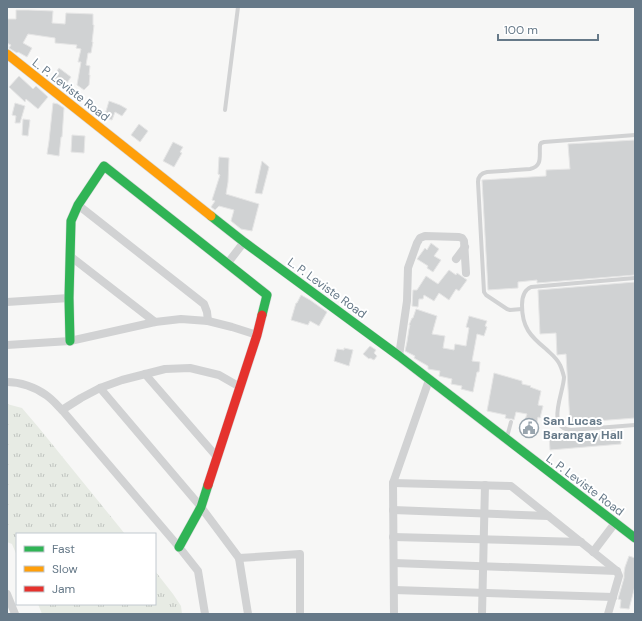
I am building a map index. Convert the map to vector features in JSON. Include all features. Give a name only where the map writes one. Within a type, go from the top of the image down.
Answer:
[{"type":"main road","name":"L. P. Leviste Road","points":[[7,54],[244,242],[399,356],[635,538]]},
{"type":"main road","points":[[70,341],[69,298],[71,221],[78,204],[104,166],[267,295],[257,335],[201,507],[179,548]]},
{"type":"street","points":[[78,204],[204,304],[208,321]]},
{"type":"street","points":[[399,356],[407,301],[408,268],[418,240],[425,236],[459,237],[464,240],[466,273]]},
{"type":"street","points":[[227,264],[244,242]]},
{"type":"street","points":[[456,260],[465,247]]},
{"type":"street","points":[[70,256],[155,322]]},
{"type":"street","points":[[7,302],[69,298]]},
{"type":"street","points":[[7,345],[70,341],[155,322],[181,319],[208,321],[257,335]]},
{"type":"street","points":[[62,410],[100,388],[122,380],[165,369],[190,368],[219,375],[240,387]]},
{"type":"street","points":[[145,374],[217,457]]},
{"type":"street","points":[[394,614],[393,483],[429,380]]},
{"type":"street","points":[[7,382],[30,386],[47,395],[62,410],[198,571],[205,614]]},
{"type":"street","points":[[100,388],[201,507],[239,558],[248,614]]},
{"type":"street","points":[[393,483],[511,486],[617,571],[619,576],[608,614]]},
{"type":"street","points":[[482,614],[485,485]]},
{"type":"street","points":[[393,510],[548,516]]},
{"type":"street","points":[[593,552],[615,523]]},
{"type":"street","points":[[393,537],[581,542]]},
{"type":"street","points":[[239,558],[300,554],[300,614]]},
{"type":"street","points":[[394,563],[617,571]]},
{"type":"street","points":[[394,590],[613,597]]},
{"type":"street","points":[[7,594],[15,614]]},
{"type":"lane","points":[[225,110],[238,7]]},
{"type":"lane","points":[[522,309],[507,309],[486,295],[484,292],[479,178],[482,174],[487,172],[534,168],[539,162],[540,145],[544,142],[635,135]]},
{"type":"lane","points":[[635,278],[531,287],[526,291],[522,303],[524,322],[528,331],[536,341],[554,357],[562,370],[563,380],[557,418],[560,425],[571,430],[635,425]]},
{"type":"lane","points":[[507,440],[511,422]]},
{"type":"green space","points":[[7,404],[22,408],[124,533],[16,533],[16,554],[12,544],[7,542]]},
{"type":"green space","points":[[156,572],[181,606],[182,614],[42,614],[38,605],[156,605]]},
{"type":"building","points":[[16,10],[53,11],[52,23],[65,24],[66,13],[93,14],[93,42],[91,53],[88,53],[86,65],[90,66],[89,85],[84,90],[77,85],[81,62],[78,62],[81,49],[76,48],[77,45],[55,43],[55,38],[28,34],[23,43],[32,48],[27,57],[9,48],[11,45],[7,43],[7,19],[16,19]]},
{"type":"building","points":[[59,68],[71,77],[64,87],[52,78]]},
{"type":"building","points":[[19,76],[33,89],[36,86],[48,97],[38,109],[26,99],[25,102],[9,87]]},
{"type":"building","points":[[109,101],[127,109],[122,116],[115,112],[112,120],[104,118]]},
{"type":"building","points":[[15,103],[25,106],[20,123],[15,123],[16,116],[12,115]]},
{"type":"building","points":[[53,103],[64,108],[59,156],[47,154]]},
{"type":"building","points":[[23,119],[30,120],[28,136],[22,135]]},
{"type":"building","points":[[139,124],[148,131],[140,142],[131,135]]},
{"type":"building","points":[[72,135],[85,136],[84,153],[71,152]]},
{"type":"building","points":[[635,140],[635,275],[537,283],[537,280],[518,282],[518,288],[488,290],[482,180],[546,176],[546,170],[570,169],[568,144]]},
{"type":"building","points":[[173,142],[183,147],[180,152],[182,153],[174,167],[163,161]]},
{"type":"building","points":[[219,157],[229,158],[226,194],[259,204],[252,231],[241,229],[231,221],[234,210],[219,206],[215,210],[211,207],[215,201],[212,200],[220,175],[218,174]]},
{"type":"building","points":[[262,161],[269,167],[262,194],[255,193]]},
{"type":"building","points":[[431,243],[439,249],[434,256],[441,260],[433,272],[427,268],[428,266],[417,259],[425,248],[427,250]]},
{"type":"building","points":[[449,270],[456,275],[457,273],[467,280],[459,291],[456,289],[449,300],[439,293],[434,301],[424,295],[423,299],[419,299],[418,307],[412,306],[413,290],[417,290],[426,276],[438,284]]},
{"type":"building","points":[[635,282],[635,418],[570,423],[566,354],[557,355],[556,333],[540,334],[538,290]]},
{"type":"building","points":[[301,295],[327,312],[319,326],[310,321],[308,325],[291,320],[296,303]]},
{"type":"building","points":[[416,309],[437,316],[432,334],[445,336],[443,348],[454,350],[455,344],[466,346],[469,328],[466,327],[469,316],[487,321],[484,336],[477,334],[472,361],[480,362],[479,372],[477,372],[473,392],[461,389],[462,386],[451,384],[452,379],[439,376],[440,371],[428,369],[428,366],[414,358],[415,356],[405,351],[409,325]]},
{"type":"building","points":[[370,346],[376,350],[374,353],[377,356],[374,360],[369,359],[363,354]]},
{"type":"building","points":[[344,348],[353,350],[349,366],[334,361],[337,349],[344,350]]},
{"type":"building","points":[[494,373],[522,381],[522,384],[531,386],[530,387],[541,391],[538,405],[543,406],[540,418],[538,417],[535,434],[528,431],[527,433],[521,431],[527,414],[516,412],[514,420],[505,418],[506,415],[487,411]]},
{"type":"building","points":[[620,430],[621,444],[550,450],[549,435]]},
{"type":"building","points":[[629,556],[635,558],[635,586],[629,609],[620,608],[621,600],[618,599]]},
{"type":"traffic: fast","points":[[70,341],[69,298],[71,221],[78,205],[104,166],[267,295],[262,315]]},
{"type":"traffic: fast","points":[[211,216],[399,356],[635,538]]},
{"type":"traffic: fast","points":[[179,547],[201,507],[208,485]]},
{"type":"traffic: slow","points":[[7,54],[211,216]]},
{"type":"traffic: jam","points":[[208,485],[257,335],[262,315]]},
{"type":"place","name":"San Lucas Barangay Hall","points":[[529,428]]}]
